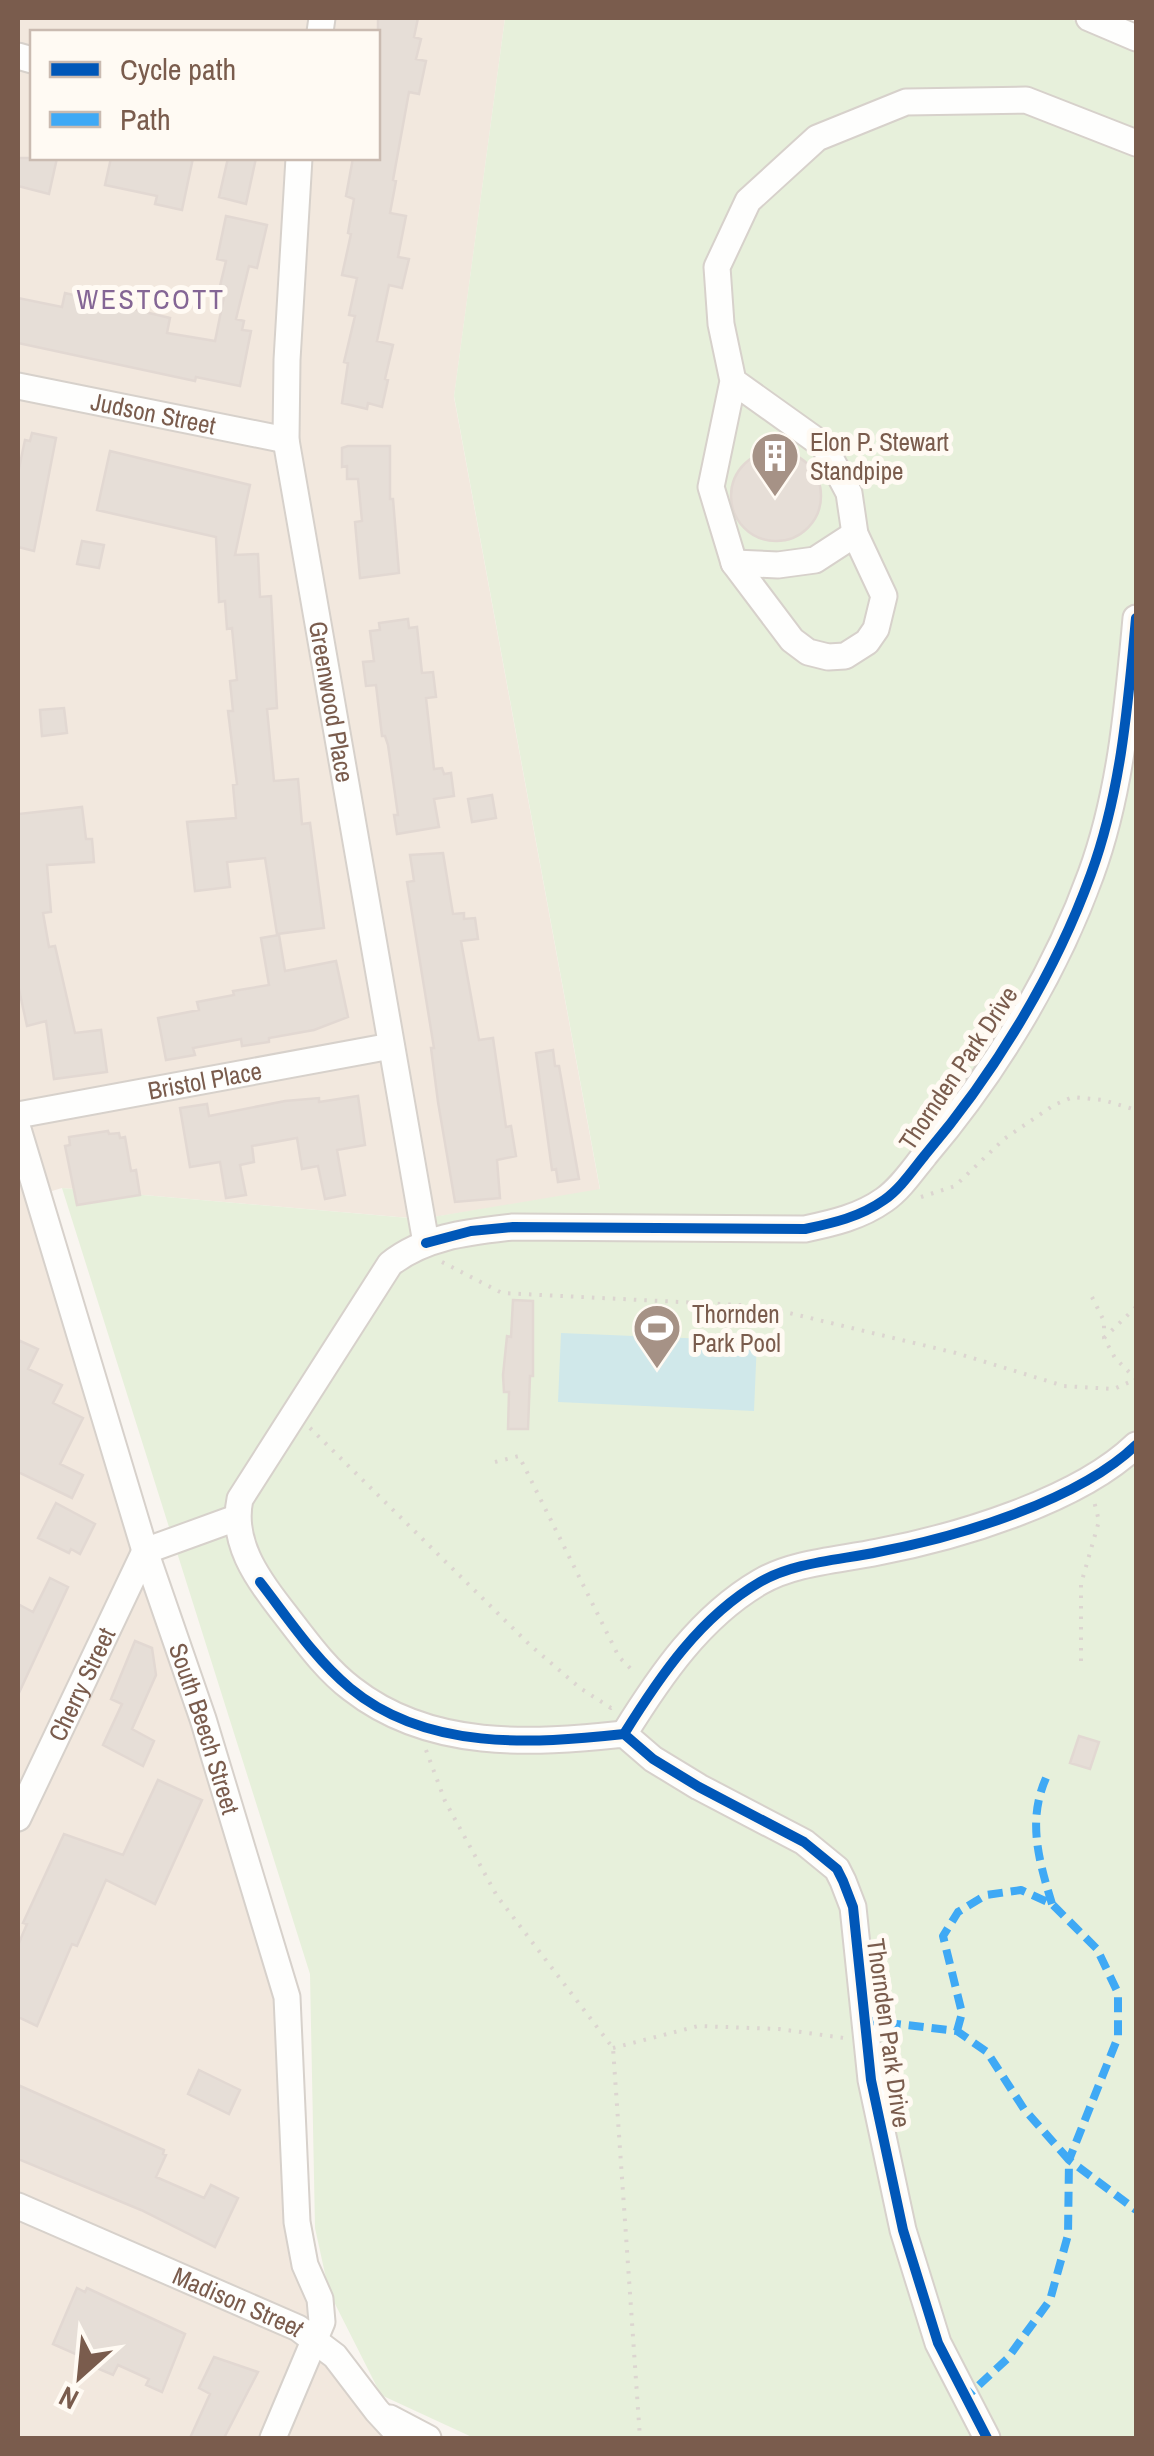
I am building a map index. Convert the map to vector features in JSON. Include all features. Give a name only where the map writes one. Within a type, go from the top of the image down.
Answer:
[{"type":"street","points":[[1088,18],[1136,38]]},
{"type":"street","points":[[733,380],[824,446],[849,492],[855,534],[884,596],[876,629],[867,642],[846,656],[818,655],[800,646],[734,563],[710,487],[733,380],[720,324],[717,268],[748,201],[817,138],[906,102],[1026,100],[1136,143]]},
{"type":"street","name":"Greenwood Place","points":[[298,160],[286,440],[391,1046],[433,1252]]},
{"type":"street","name":"Judson Street","points":[[18,386],[286,440]]},
{"type":"street","points":[[734,563],[815,560],[855,534]]},
{"type":"street","name":"Thornden Park Drive","points":[[236,1518],[240,1499],[390,1264],[433,1252],[472,1232],[514,1227],[806,1230],[845,1220],[884,1200],[946,1131],[1006,1042],[1069,928],[1092,872],[1117,778],[1136,618]]},
{"type":"street","name":"Bristol Place","points":[[18,1115],[391,1046]]},
{"type":"street","name":"South Beech Street","points":[[18,1129],[144,1550],[203,1718],[287,1997],[298,2222],[306,2265],[320,2299],[322,2322],[316,2340]]},
{"type":"street","points":[[144,1550],[236,1518],[238,1535],[260,1582],[317,1656],[352,1690],[421,1725],[490,1741],[562,1742],[624,1734],[700,1628],[762,1580],[788,1570],[974,1529],[1083,1484],[1136,1445]]},
{"type":"street","name":"Cherry Street","points":[[18,1818],[144,1550]]},
{"type":"street","name":"Thornden Park Drive","points":[[624,1734],[653,1759],[699,1787],[804,1842],[836,1869],[853,1907],[871,2080],[903,2230],[938,2343],[987,2438]]},
{"type":"street","name":"Madison Street","points":[[18,2206],[298,2328],[336,2356],[376,2412],[428,2438]]},
{"type":"street","points":[[272,2438],[316,2340]]},
{"type":"street","points":[[376,2412],[402,2438]]},
{"type":"path","points":[[433,1252],[502,1294],[760,1306],[956,1353],[1064,1386],[1114,1389],[1136,1379],[1115,1358],[1104,1338],[1104,1321],[1092,1297]]},
{"type":"path","points":[[1104,1338],[1136,1307]]},
{"type":"path","points":[[303,1422],[530,1645],[580,1688],[611,1708]]},
{"type":"path","points":[[495,1462],[519,1456],[620,1658],[643,1682]]},
{"type":"path","points":[[1080,1661],[1082,1584],[1099,1521],[1095,1502],[1083,1484]]},
{"type":"path","points":[[421,1725],[428,1757],[446,1801],[498,1896],[613,2048],[640,2438]]},
{"type":"path","points":[[613,2048],[698,2026],[778,2029],[852,2039],[864,2020]]},
{"type":"shaded area","points":[[18,18],[505,18],[454,397],[600,1190],[422,1219],[62,1188],[39,1195],[287,1997],[317,2341],[377,2411],[428,2438],[18,2438]]},
{"type":"green space","points":[[505,18],[1068,18],[1136,47],[1136,2438],[474,2438],[381,2395],[329,2292],[315,2228],[310,1974],[62,1188],[421,1219],[600,1189],[454,396]]},
{"type":"water","name":"Thornden Park Pool","points":[[561,1333],[757,1341],[754,1411],[558,1402]]},
{"type":"building","points":[[378,18],[418,18],[414,37],[421,39],[416,59],[426,61],[419,94],[409,92],[390,213],[406,216],[398,257],[409,259],[402,288],[389,285],[377,341],[393,345],[382,407],[368,403],[367,409],[342,403],[348,363],[344,362],[355,316],[349,315],[357,278],[342,275],[351,234],[348,233],[354,199],[346,196],[353,160],[380,160]]},
{"type":"building","points":[[18,158],[57,160],[49,194],[18,186]]},
{"type":"building","points":[[111,160],[193,160],[182,210],[155,204],[157,196],[105,185]]},
{"type":"building","points":[[228,160],[256,160],[246,204],[219,197]]},
{"type":"building","points":[[226,216],[267,225],[257,268],[249,266],[236,319],[244,321],[242,330],[251,331],[240,386],[196,377],[195,381],[18,343],[18,298],[62,307],[65,293],[170,318],[167,333],[215,341],[226,287],[220,286],[226,261],[217,259]]},
{"type":"building","points":[[32,433],[56,438],[34,551],[18,547],[18,473],[25,440],[30,441]]},
{"type":"building","points":[[390,446],[390,499],[399,573],[360,578],[355,522],[362,521],[358,479],[347,479],[347,466],[342,467],[342,448]]},
{"type":"building","points":[[110,451],[250,485],[235,555],[258,554],[260,597],[271,596],[277,708],[267,709],[274,781],[298,779],[302,824],[310,823],[324,928],[277,934],[265,858],[227,862],[230,887],[195,891],[187,822],[236,818],[233,785],[237,784],[228,711],[233,711],[230,681],[237,680],[232,628],[227,629],[225,601],[219,602],[216,537],[97,510]]},
{"type":"building","name":"Elon P. Stewart Standpipe","points":[[776,451],[808,464],[821,496],[808,528],[776,541],[744,528],[731,496],[744,464]]},
{"type":"building","points":[[82,541],[104,545],[99,568],[77,564]]},
{"type":"building","points":[[408,619],[409,628],[417,627],[422,673],[433,672],[436,697],[426,698],[434,769],[451,773],[454,796],[434,799],[439,827],[397,834],[388,745],[382,736],[376,685],[366,686],[363,662],[374,661],[370,631],[380,630],[379,623]]},
{"type":"building","points":[[64,708],[67,733],[42,736],[40,710]]},
{"type":"building","points":[[492,795],[496,818],[472,822],[468,799]]},
{"type":"building","points":[[82,807],[94,862],[47,865],[51,912],[43,913],[49,947],[55,946],[75,1033],[101,1030],[107,1072],[54,1079],[46,1021],[27,1026],[18,985],[18,814]]},
{"type":"building","points":[[443,853],[453,914],[475,918],[478,939],[461,941],[479,1040],[493,1038],[506,1127],[511,1126],[516,1156],[497,1160],[500,1198],[455,1202],[438,1102],[434,1048],[407,882],[414,881],[410,855]]},
{"type":"building","points":[[279,935],[285,971],[336,961],[348,1017],[314,1030],[269,1038],[269,1042],[242,1046],[241,1039],[193,1048],[195,1055],[166,1060],[158,1018],[199,1010],[197,1002],[234,995],[233,991],[269,985],[261,938]]},
{"type":"building","points":[[553,1050],[579,1179],[558,1182],[556,1169],[552,1170],[536,1053]]},
{"type":"building","points":[[358,1096],[365,1145],[337,1150],[345,1195],[325,1199],[318,1166],[302,1169],[297,1138],[252,1146],[254,1162],[240,1165],[246,1195],[226,1198],[220,1162],[190,1167],[180,1108],[207,1104],[209,1116],[285,1101],[319,1098],[319,1102]]},
{"type":"building","points":[[108,1131],[125,1137],[140,1195],[77,1205],[65,1146],[70,1145],[69,1137]]},
{"type":"building","points":[[513,1300],[533,1301],[528,1429],[508,1429],[509,1392],[504,1392],[503,1375]]},
{"type":"building","points":[[18,1340],[38,1349],[28,1369],[62,1385],[53,1403],[83,1418],[60,1464],[83,1475],[72,1498],[18,1472]]},
{"type":"building","points":[[56,1503],[95,1524],[80,1554],[38,1538]]},
{"type":"building","points":[[50,1578],[68,1587],[18,1695],[18,1604],[33,1612]]},
{"type":"building","points":[[135,1641],[152,1648],[156,1675],[132,1729],[154,1741],[143,1766],[103,1745],[122,1704],[111,1699]]},
{"type":"building","points":[[1079,1736],[1099,1742],[1090,1769],[1070,1763]]},
{"type":"building","points":[[158,1780],[202,1800],[155,1904],[106,1880],[77,1946],[72,1944],[37,2026],[18,2017],[18,1945],[27,1924],[23,1923],[64,1834],[123,1855]]},
{"type":"building","points":[[199,2070],[240,2090],[229,2114],[188,2094]]},
{"type":"building","points":[[18,2085],[164,2150],[166,2155],[156,2177],[204,2198],[211,2185],[238,2198],[215,2247],[141,2210],[18,2159]]},
{"type":"building","points":[[77,2288],[85,2292],[87,2288],[185,2334],[162,2392],[146,2385],[149,2379],[118,2365],[113,2375],[53,2344]]},
{"type":"building","points":[[214,2357],[258,2372],[224,2438],[190,2438],[210,2394],[199,2388]]},
{"type":"marked path","points":[[1046,1778],[1036,1825],[1039,1857],[1052,1904]]},
{"type":"marked path","points":[[957,2031],[962,2013],[943,1936],[958,1912],[986,1895],[1021,1890],[1052,1904],[1097,1949],[1118,1993],[1118,2037],[1069,2160],[1136,2210]]},
{"type":"marked path","points":[[863,2020],[957,2031],[987,2052],[1024,2109],[1069,2160],[1068,2235],[1050,2300],[1007,2359],[964,2399]]},
{"type":"cycle path","points":[[426,1243],[471,1231],[513,1227],[805,1229],[856,1215],[890,1196],[975,1091],[1020,1022],[1060,949],[1091,874],[1110,812],[1136,618]]},
{"type":"cycle path","points":[[624,1734],[683,1649],[718,1612],[760,1582],[802,1566],[909,1545],[1015,1514],[1082,1483],[1136,1445]]},
{"type":"cycle path","points":[[260,1582],[325,1664],[350,1688],[380,1708],[412,1723],[481,1738],[553,1740],[624,1734],[653,1759],[804,1842],[837,1869],[853,1907],[871,2080],[903,2230],[938,2343],[987,2438]]},
{"type":"place","name":"Elon P. Stewart Standpipe","points":[[775,498]]},
{"type":"place","name":"Thornden Park Pool","points":[[657,1370]]},
{"type":"district","name":"WESTCOTT","points":[[151,299]]}]
